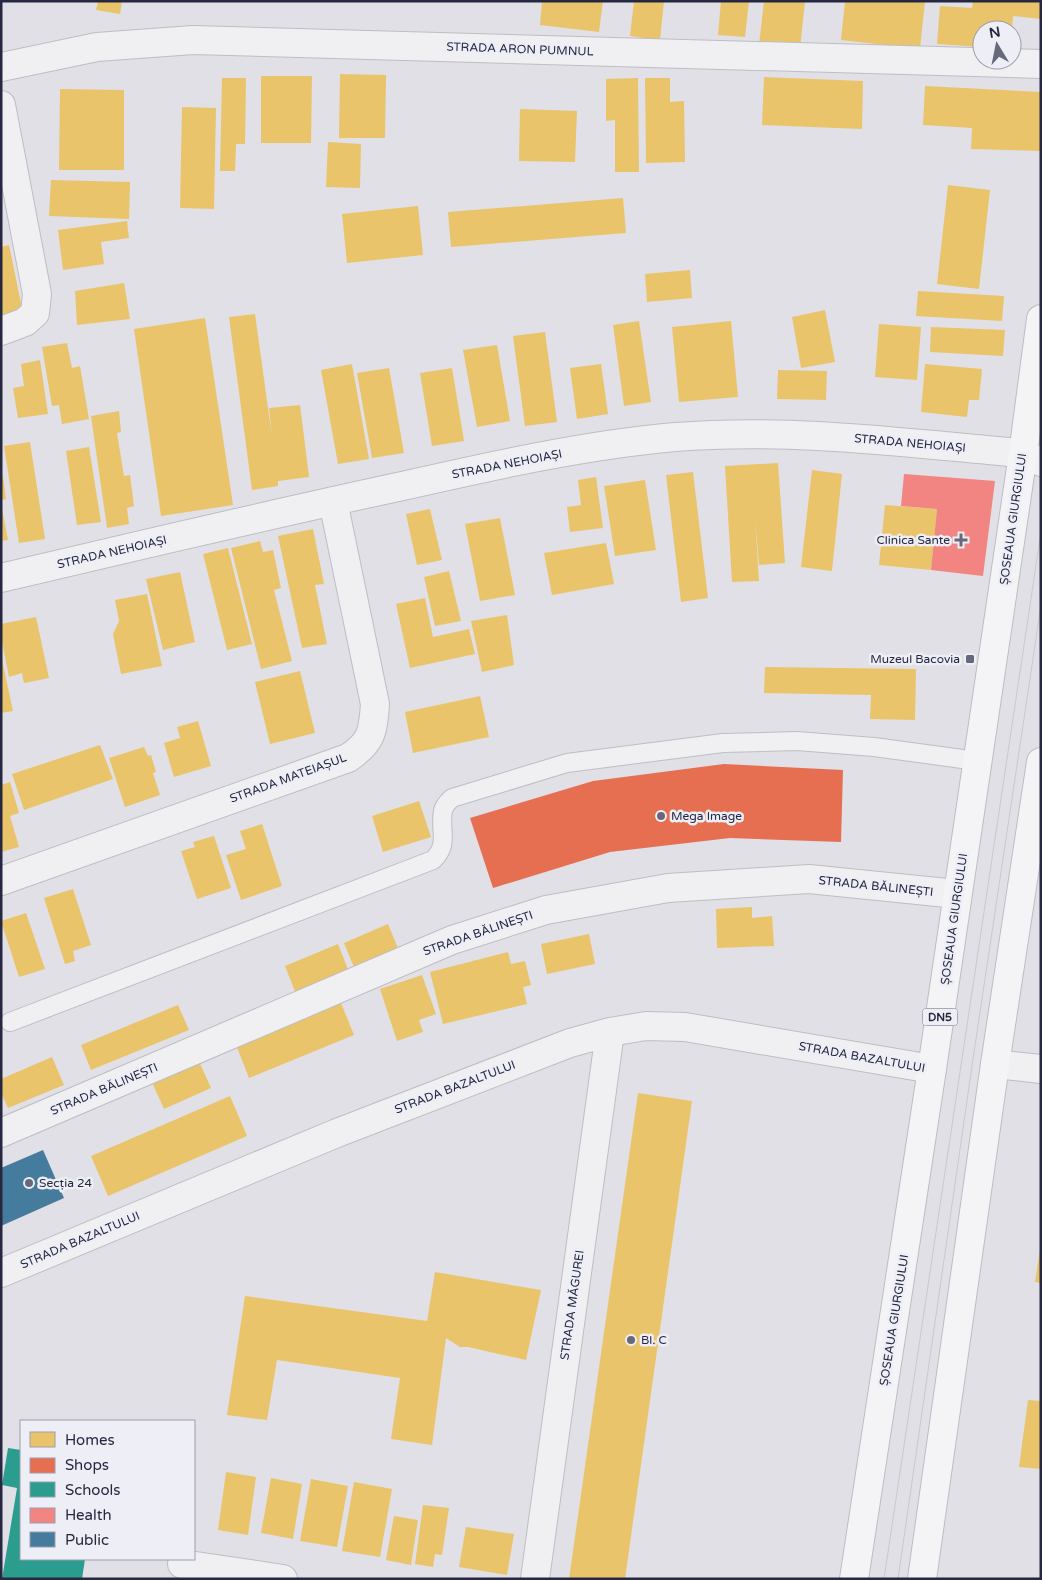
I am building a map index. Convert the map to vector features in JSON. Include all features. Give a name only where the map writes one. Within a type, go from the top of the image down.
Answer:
[{"type":"main road","name":"ȘOSEAUA GIURGIULUI","points":[[854,1579],[977,761],[1032,458],[1041,319]]},
{"type":"main road","points":[[922,1579],[995,1064],[1037,813],[1041,762]]},
{"type":"street","name":"STRADA ARON PUMNUL","points":[[1,67],[97,47],[193,40],[1041,64]]},
{"type":"street","points":[[1,105],[36,294],[35,312],[25,322],[1,331]]},
{"type":"street","name":"STRADA NEHOIAȘI","points":[[1,578],[333,500],[525,459],[676,437],[768,434],[846,437],[1032,458]]},
{"type":"street","name":"STRADA MATEIAȘUL","points":[[1,881],[348,758],[362,748],[373,729],[375,704],[333,500]]},
{"type":"street","name":"STRADA BĂLINEȘTI","points":[[1,1133],[452,940],[546,910],[668,888],[809,879],[957,894]]},
{"type":"street","name":"STRADA BAZALTULUI","points":[[1,1273],[337,1132],[570,1043],[610,1032],[646,1026],[685,1027],[932,1069]]},
{"type":"street","name":"STRADA MĂGUREI","points":[[535,1579],[610,1032]]},
{"type":"street","points":[[995,1064],[1041,1069]]},
{"type":"street","points":[[182,1564],[283,1579]]},
{"type":"lane","points":[[10,1022],[433,860],[440,854],[443,846],[443,810],[452,798],[567,763],[723,743],[797,741],[874,748],[977,761]]},
{"type":"building: Homes","points":[[98,1],[122,1],[120,14],[96,10]]},
{"type":"building: Homes","points":[[542,1],[603,1],[599,32],[540,25]]},
{"type":"building: Homes","points":[[634,1],[664,1],[660,40],[630,36]]},
{"type":"building: Homes","points":[[721,1],[749,1],[745,37],[718,35]]},
{"type":"building: Homes","points":[[764,1],[805,1],[800,49],[759,45]]},
{"type":"building: Homes","points":[[845,1],[925,1],[920,49],[841,40]]},
{"type":"building: Homes","points":[[973,1],[1041,1],[1041,19],[1013,16],[1013,20],[972,20],[972,46],[937,44],[940,6],[972,8]]},
{"type":"building: Homes","points":[[340,74],[386,75],[385,138],[339,138]]},
{"type":"building: Homes","points":[[261,76],[312,76],[311,143],[261,143]]},
{"type":"building: Homes","points":[[764,77],[863,81],[862,129],[762,125]]},
{"type":"building: Homes","points":[[222,78],[246,78],[245,144],[236,144],[235,171],[220,171]]},
{"type":"building: Homes","points":[[638,78],[639,172],[615,172],[615,120],[606,121],[606,79]]},
{"type":"building: Homes","points":[[645,78],[670,78],[670,102],[684,101],[685,162],[646,163]]},
{"type":"building: Homes","points":[[925,86],[1041,92],[1041,151],[971,149],[972,128],[923,125]]},
{"type":"building: Homes","points":[[60,89],[124,90],[124,170],[59,170]]},
{"type":"building: Homes","points":[[182,107],[216,108],[214,209],[180,208]]},
{"type":"building: Homes","points":[[520,109],[577,111],[575,162],[519,161]]},
{"type":"building: Homes","points":[[328,142],[361,144],[360,188],[326,187]]},
{"type":"building: Homes","points":[[51,180],[130,182],[129,219],[49,216]]},
{"type":"building: Homes","points":[[948,185],[990,190],[979,289],[937,284]]},
{"type":"building: Homes","points":[[623,198],[626,233],[451,247],[448,212]]},
{"type":"building: Homes","points":[[418,206],[423,255],[347,263],[342,214]]},
{"type":"building: Homes","points":[[127,221],[129,238],[101,242],[104,264],[63,270],[58,230]]},
{"type":"building: Homes","points":[[9,245],[23,313],[1,317],[1,247]]},
{"type":"building: Homes","points":[[690,270],[692,298],[647,302],[645,274]]},
{"type":"building: Homes","points":[[124,283],[130,319],[77,325],[75,291]]},
{"type":"building: Homes","points":[[918,291],[1004,296],[1002,321],[916,316]]},
{"type":"building: Homes","points":[[825,310],[835,362],[801,368],[792,317]]},
{"type":"building: Homes","points":[[255,314],[272,437],[269,408],[300,405],[309,477],[278,481],[278,486],[252,490],[229,317]]},
{"type":"building: Homes","points":[[205,318],[233,505],[161,516],[134,329]]},
{"type":"building: Homes","points":[[639,321],[651,402],[624,406],[613,325]]},
{"type":"building: Homes","points":[[731,321],[738,397],[679,402],[672,327]]},
{"type":"building: Homes","points":[[879,324],[921,327],[917,380],[875,377]]},
{"type":"building: Homes","points":[[931,327],[1005,330],[1003,356],[930,352]]},
{"type":"building: Homes","points":[[545,332],[557,422],[525,426],[513,336]]},
{"type":"building: Homes","points":[[67,343],[72,368],[80,366],[89,419],[62,424],[59,405],[52,406],[42,347]]},
{"type":"building: Homes","points":[[497,345],[510,421],[477,427],[463,350]]},
{"type":"building: Homes","points":[[40,360],[48,414],[18,418],[13,388],[24,386],[21,364]]},
{"type":"building: Homes","points":[[352,364],[369,459],[338,464],[321,370]]},
{"type":"building: Homes","points":[[601,364],[608,414],[577,419],[570,368]]},
{"type":"building: Homes","points":[[925,364],[982,369],[979,400],[969,400],[967,417],[921,412]]},
{"type":"building: Homes","points":[[389,368],[404,453],[372,458],[357,373]]},
{"type":"building: Homes","points":[[452,368],[464,441],[432,446],[420,373]]},
{"type":"building: Homes","points":[[778,370],[827,371],[826,400],[777,399]]},
{"type":"building: Homes","points":[[119,411],[121,432],[117,433],[124,476],[130,475],[134,506],[127,508],[129,524],[107,528],[91,416]]},
{"type":"building: Homes","points":[[30,442],[45,539],[19,543],[4,446]]},
{"type":"building: Homes","points":[[89,447],[101,522],[77,525],[66,451]]},
{"type":"building: Homes","points":[[778,463],[785,563],[759,565],[755,517],[759,581],[732,582],[725,466]]},
{"type":"building: Homes","points":[[812,470],[842,474],[832,571],[801,567]]},
{"type":"building: Homes","points":[[693,472],[708,598],[681,602],[666,475]]},
{"type":"building: Homes","points":[[1,476],[3,476],[6,499],[1,500]]},
{"type":"building: Homes","points":[[596,477],[603,528],[570,532],[567,507],[581,505],[578,480]]},
{"type":"building: Homes","points":[[645,480],[656,550],[615,556],[604,486]]},
{"type":"building: Homes","points":[[1,504],[8,540],[1,541]]},
{"type":"building: Homes","points":[[885,505],[937,509],[931,570],[879,565]]},
{"type":"building: Homes","points":[[430,509],[442,560],[417,565],[406,514]]},
{"type":"building: Homes","points":[[500,518],[515,595],[480,601],[465,524]]},
{"type":"building: Homes","points":[[313,529],[324,584],[315,585],[327,644],[302,648],[278,536]]},
{"type":"building: Homes","points":[[260,541],[263,552],[273,550],[281,588],[274,590],[292,661],[261,669],[231,548]]},
{"type":"building: Homes","points":[[606,543],[614,584],[552,595],[544,553]]},
{"type":"building: Homes","points":[[228,548],[252,644],[227,650],[203,554]]},
{"type":"building: Homes","points":[[449,571],[461,621],[435,626],[424,577]]},
{"type":"building: Homes","points":[[180,572],[195,642],[163,650],[146,579]]},
{"type":"building: Homes","points":[[147,594],[162,666],[121,674],[113,634],[119,621],[115,600]]},
{"type":"building: Homes","points":[[425,598],[433,637],[469,629],[475,654],[410,668],[396,604]]},
{"type":"building: Homes","points":[[507,615],[514,665],[482,672],[471,621]]},
{"type":"building: Homes","points":[[36,617],[49,678],[24,683],[22,673],[9,677],[1,637],[1,624]]},
{"type":"building: Homes","points":[[1,655],[13,711],[1,713]]},
{"type":"building: Homes","points":[[765,667],[916,669],[915,720],[870,719],[871,695],[764,693]]},
{"type":"building: Homes","points":[[300,671],[315,733],[270,744],[255,682]]},
{"type":"building: Homes","points":[[480,696],[489,737],[413,753],[405,712]]},
{"type":"building: Homes","points":[[198,721],[211,766],[174,777],[164,743],[180,738],[177,727]]},
{"type":"building: Homes","points":[[100,745],[113,779],[24,810],[12,774]]},
{"type":"building: Homes","points":[[144,747],[148,756],[151,755],[156,772],[153,773],[160,795],[125,807],[109,758]]},
{"type":"building: Homes","points":[[10,782],[19,813],[10,816],[19,847],[1,852],[1,785]]},
{"type":"building: Homes","points":[[419,801],[431,837],[383,852],[372,816]]},
{"type":"building: Homes","points":[[262,824],[282,886],[241,900],[226,855],[246,849],[240,831]]},
{"type":"building: Homes","points":[[214,836],[231,888],[197,899],[181,851],[195,847],[193,842]]},
{"type":"building: Homes","points":[[73,889],[91,945],[73,951],[75,961],[65,964],[44,898]]},
{"type":"building: Homes","points":[[752,907],[752,918],[772,916],[774,946],[717,948],[716,909]]},
{"type":"building: Homes","points":[[26,913],[45,969],[19,977],[1,921]]},
{"type":"building: Homes","points":[[388,924],[400,953],[356,972],[344,943]]},
{"type":"building: Homes","points":[[589,934],[595,964],[547,974],[541,944]]},
{"type":"building: Homes","points":[[338,944],[349,972],[296,994],[285,966]]},
{"type":"building: Homes","points":[[508,952],[511,964],[525,961],[531,985],[523,987],[527,1004],[443,1024],[430,972]]},
{"type":"building: Homes","points":[[422,975],[436,1014],[419,1020],[423,1032],[397,1041],[380,989]]},
{"type":"building: Homes","points":[[341,1003],[354,1035],[249,1078],[236,1045]]},
{"type":"building: Homes","points":[[178,1005],[189,1030],[91,1070],[81,1045]]},
{"type":"building: Homes","points":[[52,1057],[64,1085],[8,1108],[1,1093],[1,1079]]},
{"type":"building: Homes","points":[[198,1059],[211,1088],[164,1109],[151,1080]]},
{"type":"building: Homes","name":"Bl. C","points":[[638,1093],[692,1101],[625,1579],[569,1579]]},
{"type":"building: Homes","points":[[230,1096],[247,1136],[108,1196],[91,1156]]},
{"type":"building: Homes","points":[[1041,1250],[1041,1283],[1035,1282]]},
{"type":"building: Homes","points":[[435,1272],[541,1290],[526,1360],[468,1347],[460,1347],[446,1338],[432,1445],[391,1439],[400,1378],[277,1360],[267,1420],[227,1415],[245,1296],[427,1321]]},
{"type":"building: Homes","points":[[1028,1400],[1041,1401],[1041,1469],[1019,1467]]},
{"type":"building: Homes","points":[[226,1472],[256,1477],[248,1535],[218,1530]]},
{"type":"building: Homes","points":[[271,1478],[302,1484],[293,1539],[261,1533]]},
{"type":"building: Homes","points":[[311,1479],[348,1486],[337,1547],[300,1541]]},
{"type":"building: Homes","points":[[354,1482],[392,1489],[380,1557],[342,1551]]},
{"type":"building: Homes","points":[[423,1505],[449,1508],[442,1555],[435,1554],[433,1567],[415,1564]]},
{"type":"building: Homes","points":[[394,1516],[418,1520],[411,1565],[386,1560]]},
{"type":"building: Homes","points":[[466,1527],[514,1534],[507,1575],[459,1567]]},
{"type":"building: Shops","points":[[724,764],[843,770],[841,842],[730,838],[610,852],[493,888],[470,818],[593,781]]},
{"type":"building: Schools","points":[[8,1448],[20,1450],[20,1560],[85,1560],[82,1579],[2,1579],[17,1488],[2,1485]]},
{"type":"building: Health","name":"Clinica Sante","points":[[904,474],[995,481],[983,576],[931,570],[937,509],[901,506]]},
{"type":"building: Public","name":"Secția 24","points":[[43,1150],[64,1198],[1,1226],[1,1168]]},
{"type":"tram line","points":[[884,1579],[1041,532]]},
{"type":"tram line","points":[[898,1579],[1041,605]]},
{"type":"place","name":"Clinica Sante","points":[[961,540]]},
{"type":"place","name":"Muzeul Bacovia","points":[[970,659]]},
{"type":"place","name":"Mega Image","points":[[661,816]]},
{"type":"place","name":"Secția 24","points":[[29,1183]]},
{"type":"place","name":"Bl. C","points":[[631,1340]]}]
